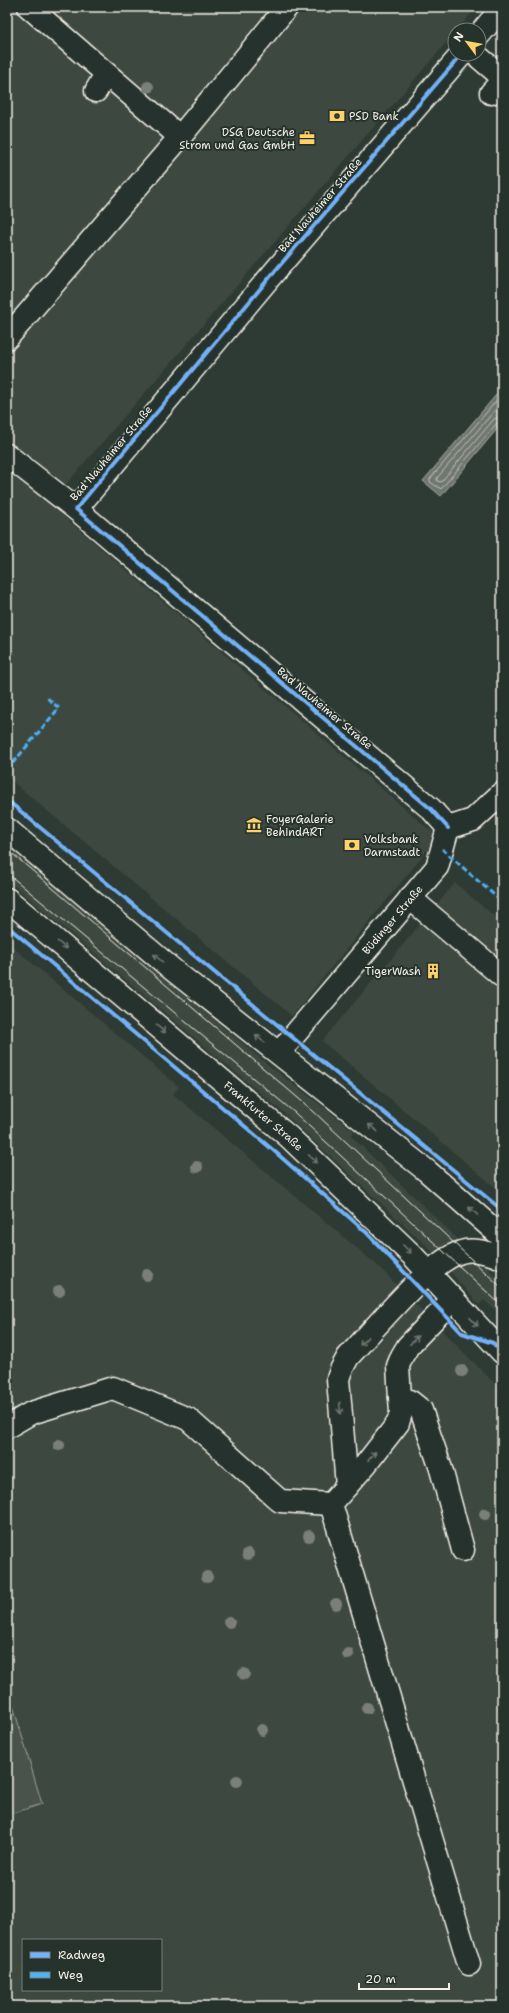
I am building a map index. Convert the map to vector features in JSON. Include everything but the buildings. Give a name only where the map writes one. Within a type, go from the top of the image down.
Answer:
[{"type":"street","points":[[29,7],[101,82],[180,137]]},
{"type":"street","points":[[7,338],[180,137],[287,7]]},
{"type":"street","points":[[487,26],[502,8]]},
{"type":"street","name":"Bad Nauheimer Straße","points":[[448,828],[431,809],[296,684],[76,509],[275,271],[455,62]]},
{"type":"street","points":[[481,62],[498,84]]},
{"type":"street","points":[[7,456],[76,509]]},
{"type":"street","points":[[448,828],[473,820],[502,792]]},
{"type":"street","name":"Büdinger Straße","points":[[279,1053],[437,867],[448,828]]},
{"type":"street","points":[[7,829],[173,970],[427,1171],[502,1237]]},
{"type":"street","points":[[410,898],[502,976]]},
{"type":"street","name":"Frankfurter Straße","points":[[7,899],[289,1137],[370,1213],[429,1272],[502,1352]]},
{"type":"street","points":[[347,1486],[338,1379],[348,1357],[429,1272],[449,1256],[462,1251],[492,1254],[502,1258]]},
{"type":"street","points":[[331,1504],[398,1423],[401,1413],[398,1366],[402,1356],[408,1346],[453,1299]]},
{"type":"street","points":[[7,1426],[31,1413],[113,1388],[188,1419],[280,1501],[331,1504]]},
{"type":"street","points":[[400,1397],[411,1402],[420,1410],[441,1468],[463,1550]]},
{"type":"street","points":[[331,1504],[468,1964]]},
{"type":"shaded area","points":[[7,7],[477,7],[464,22],[447,22],[447,42],[49,504],[438,837],[292,1016],[7,777]]},
{"type":"shaded area","points":[[7,845],[267,1064],[354,1131],[351,1136],[502,1282],[502,1316],[484,1300],[479,1305],[434,1253],[284,1113],[7,880]]},
{"type":"shaded area","points":[[455,883],[502,923],[502,1193],[322,1041]]},
{"type":"shaded area","points":[[7,942],[179,1087],[173,1094],[377,1265],[502,1391],[502,2006],[7,2006]]},
{"type":"shaded area","points":[[7,1685],[42,1804],[7,1815]]},
{"type":"water","points":[[502,388],[502,423],[441,496],[423,481]]},
{"type":"tram line","points":[[7,849],[312,1110],[502,1288]]},
{"type":"tram line","points":[[7,873],[295,1113],[502,1306]]},
{"type":"marked path","points":[[7,770],[59,708],[46,697]]},
{"type":"marked path","points":[[442,849],[502,902]]},
{"type":"cycle path","points":[[448,828],[431,809],[76,509],[275,271],[455,62]]},
{"type":"cycle path","points":[[7,800],[502,1210]]},
{"type":"cycle path","points":[[7,926],[273,1150],[367,1233],[462,1333],[493,1343],[502,1352]]},
{"type":"place","name":"PSD Bank","points":[[337,116]]},
{"type":"place","name":"DSG Deutsche Strom und Gas GmbH","points":[[307,138]]},
{"type":"place","name":"FoyerGalerie BehindART","points":[[254,825]]},
{"type":"place","name":"Volksbank Darmstadt","points":[[352,845]]},
{"type":"place","name":"TigerWash","points":[[433,971]]}]
